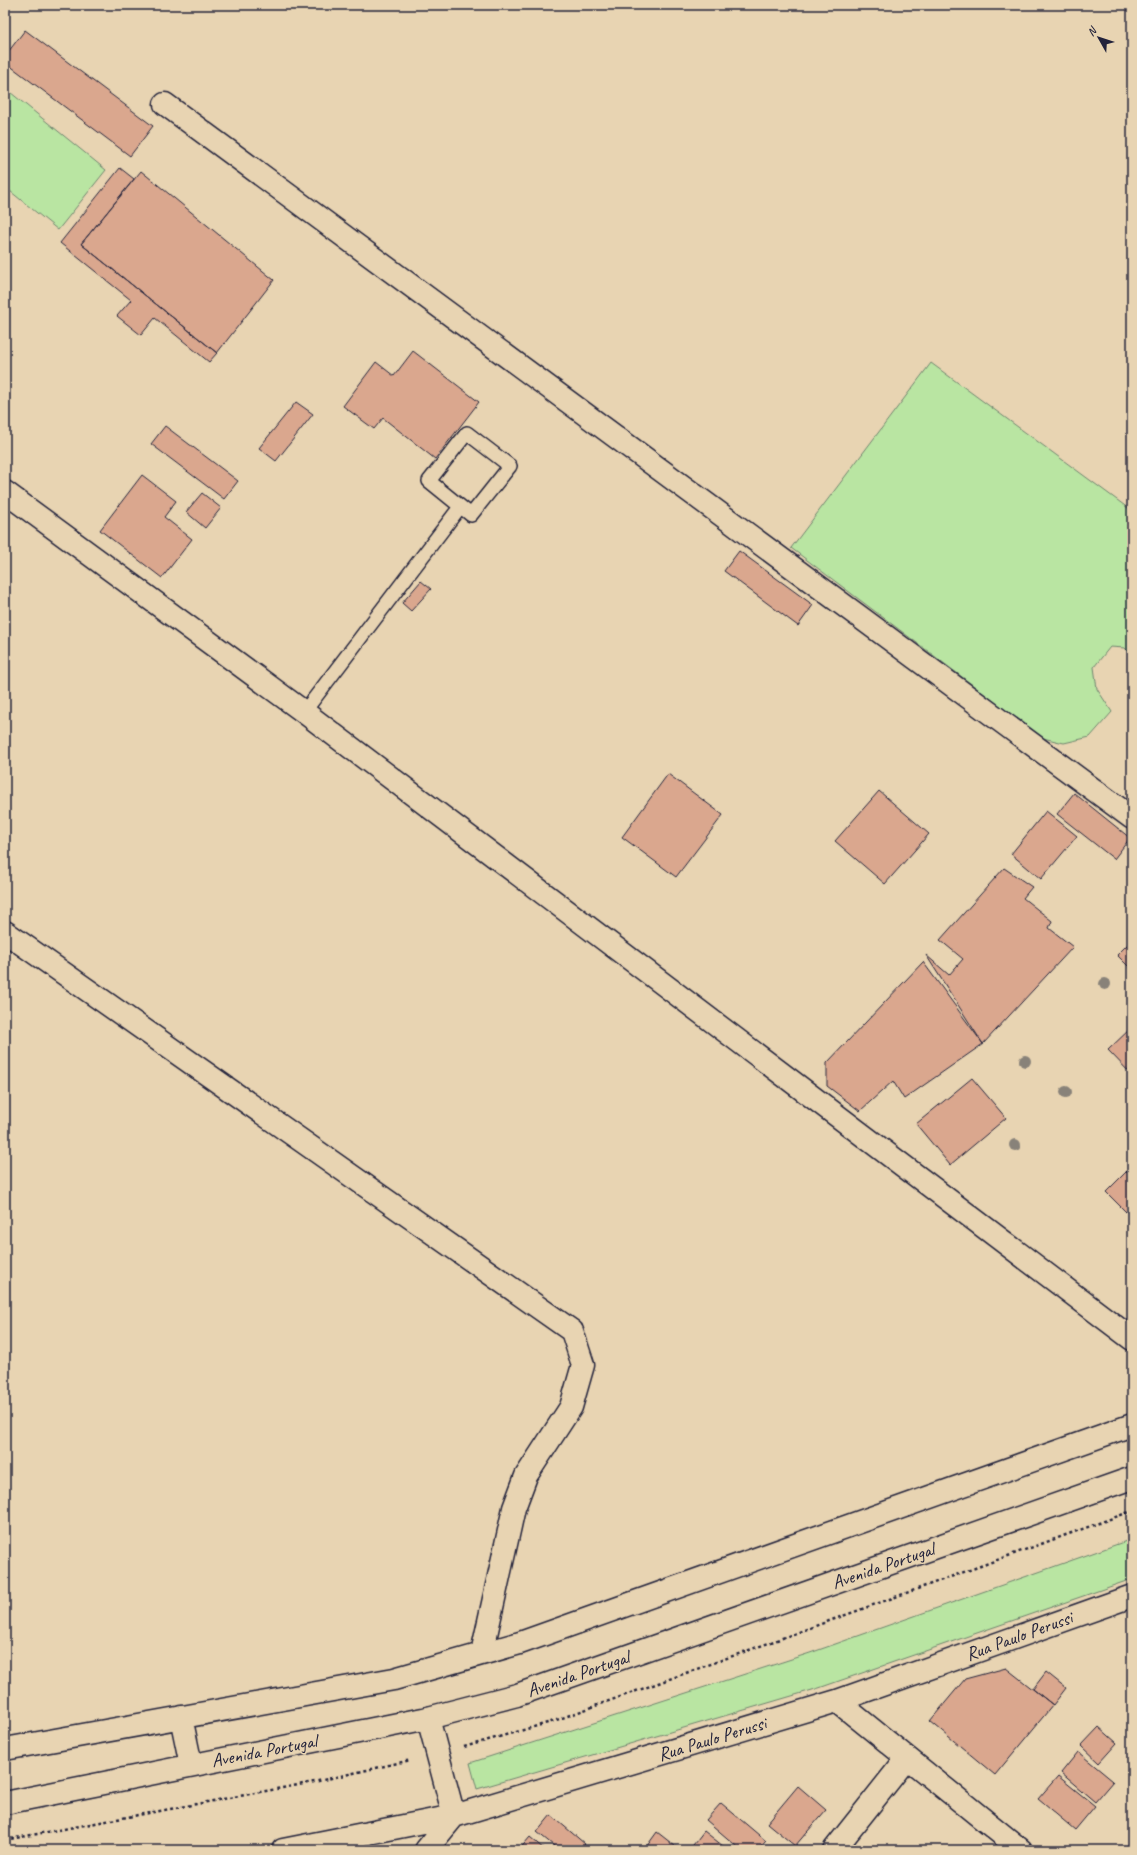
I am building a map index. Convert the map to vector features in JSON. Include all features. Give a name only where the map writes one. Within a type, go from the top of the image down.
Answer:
[{"type":"street","points":[[165,104],[1132,818]]},
{"type":"street","points":[[5,492],[304,712],[1132,1340]]},
{"type":"street","points":[[5,932],[572,1331],[583,1365],[571,1407],[526,1476],[517,1502],[482,1654]]},
{"type":"street","points":[[5,1749],[394,1679],[482,1654],[520,1642],[1132,1425]]},
{"type":"street","name":"Avenida Portugal","points":[[5,1803],[428,1718],[517,1695],[1132,1478]]},
{"type":"street","name":"Rua Paulo Perussi","points":[[283,1850],[454,1816],[837,1701],[1132,1596]]},
{"type":"street","points":[[837,1701],[1021,1850]]},
{"type":"street","points":[[181,1717],[191,1765]]},
{"type":"street","points":[[426,1850],[454,1816],[428,1718]]},
{"type":"street","points":[[834,1850],[907,1758]]},
{"type":"lane","points":[[467,433],[510,466],[471,515],[460,507],[429,481],[467,433]]},
{"type":"lane","points":[[304,712],[460,507]]},
{"type":"green space","points":[[5,88],[106,170],[58,230],[5,187]]},
{"type":"green space","points":[[931,363],[1132,511],[1132,655],[1125,648],[1110,647],[1094,667],[1097,689],[1112,712],[1090,737],[1064,743],[1043,738],[791,548]]},
{"type":"green space","points":[[1132,1539],[1132,1579],[819,1688],[477,1789],[470,1763],[810,1653]]},
{"type":"building","points":[[25,30],[153,126],[130,156],[5,62],[5,56]]},
{"type":"building","points":[[120,168],[134,179],[81,244],[217,353],[209,362],[155,318],[141,335],[117,316],[131,300],[60,243]]},
{"type":"building","points":[[141,171],[274,280],[217,353],[81,244]]},
{"type":"building","points":[[413,351],[479,402],[435,459],[383,418],[374,429],[343,406],[376,362],[394,376]]},
{"type":"building","points":[[296,402],[313,414],[276,461],[259,448]]},
{"type":"building","points":[[165,426],[238,481],[224,499],[151,444]]},
{"type":"building","points":[[142,475],[176,501],[164,517],[192,539],[162,578],[100,530]]},
{"type":"building","points":[[202,493],[221,508],[205,528],[186,512]]},
{"type":"building","points":[[739,551],[813,605],[798,626],[724,571]]},
{"type":"building","points":[[421,581],[431,589],[411,611],[402,603]]},
{"type":"building","points":[[668,774],[723,815],[676,877],[622,837]]},
{"type":"building","points":[[879,791],[929,834],[885,884],[835,841]]},
{"type":"building","points":[[1074,793],[1130,838],[1114,859],[1057,814]]},
{"type":"building","points":[[1046,811],[1077,836],[1041,879],[1011,854]]},
{"type":"building","points":[[1004,868],[1032,887],[1023,898],[1052,921],[1049,928],[1073,947],[983,1044],[926,955],[949,975],[963,959],[940,940]]},
{"type":"building","points":[[1132,940],[1132,970],[1117,955]]},
{"type":"building","points":[[923,962],[983,1044],[904,1099],[893,1081],[860,1111],[827,1086],[827,1063]]},
{"type":"building","points":[[1132,1027],[1132,1075],[1108,1050]]},
{"type":"building","points":[[972,1078],[1006,1118],[950,1165],[916,1124]]},
{"type":"building","points":[[1132,1166],[1132,1206],[1126,1212],[1106,1192]]},
{"type":"building","points":[[1006,1668],[1053,1705],[995,1775],[930,1721],[965,1679]]},
{"type":"building","points":[[1046,1672],[1066,1688],[1053,1705],[1033,1689]]},
{"type":"building","points":[[1099,1727],[1117,1743],[1099,1763],[1081,1746]]},
{"type":"building","points":[[1078,1752],[1113,1781],[1095,1802],[1061,1773]]},
{"type":"building","points":[[1058,1776],[1095,1806],[1075,1830],[1038,1799]]},
{"type":"building","points":[[798,1786],[826,1810],[795,1846],[767,1823]]},
{"type":"building","points":[[721,1803],[766,1841],[758,1850],[741,1850],[706,1820]]},
{"type":"building","points":[[551,1815],[585,1844],[580,1850],[559,1850],[537,1832]]},
{"type":"building","points":[[704,1831],[728,1850],[690,1849]]},
{"type":"building","points":[[657,1832],[680,1850],[644,1850]]},
{"type":"building","points":[[530,1837],[545,1850],[519,1850]]}]
